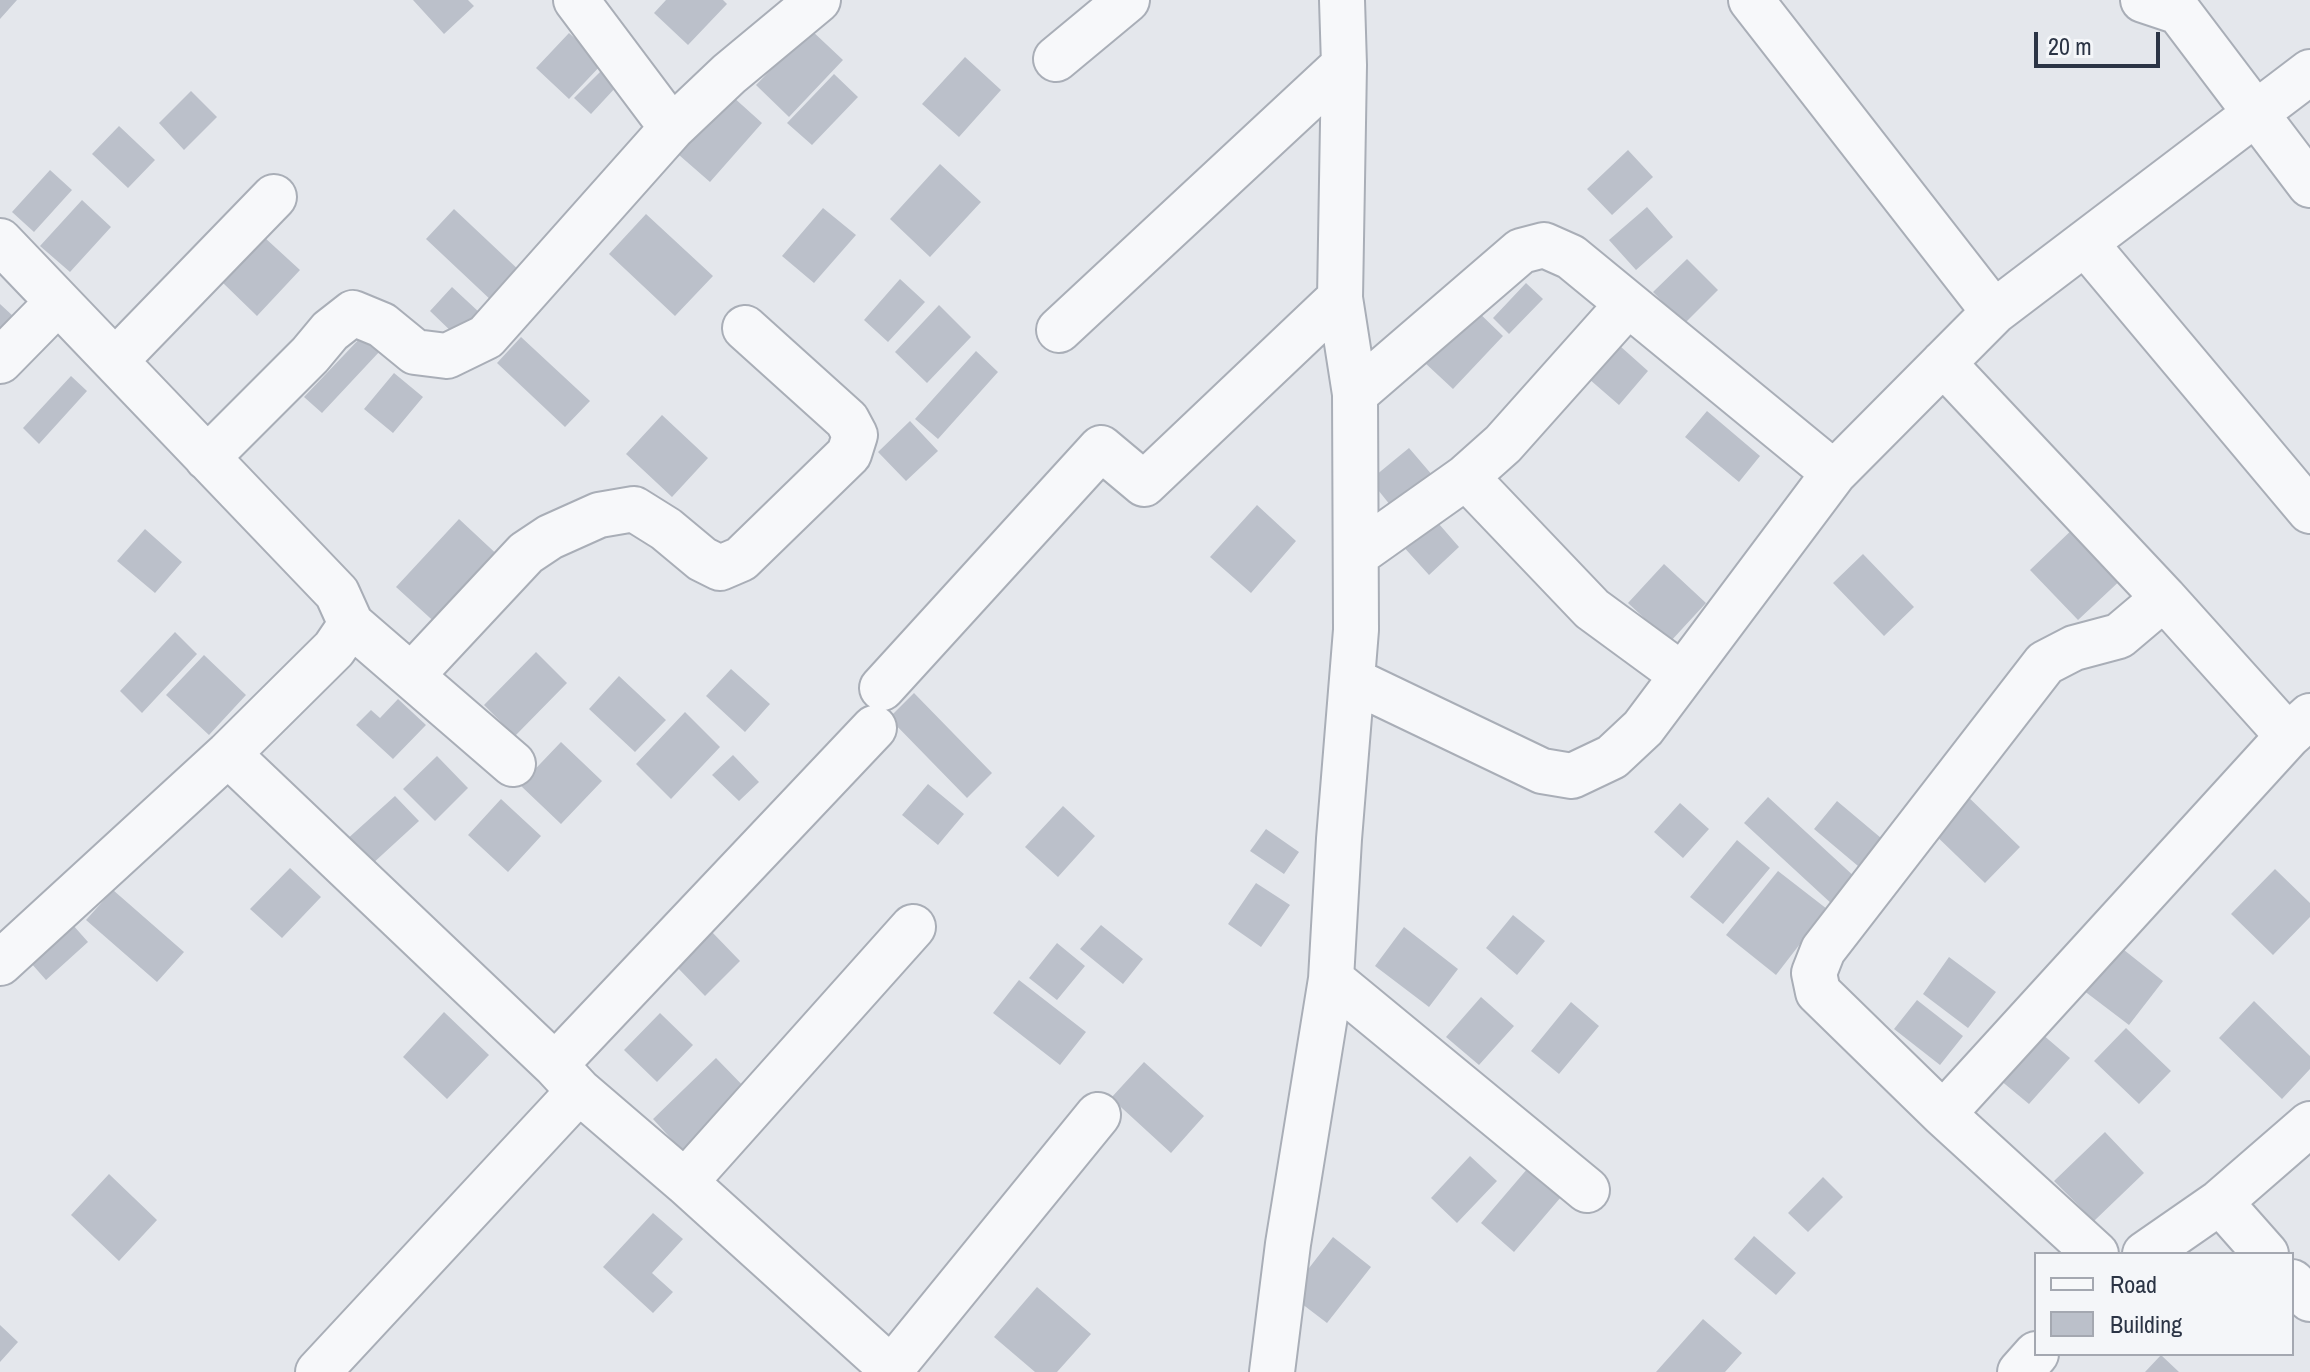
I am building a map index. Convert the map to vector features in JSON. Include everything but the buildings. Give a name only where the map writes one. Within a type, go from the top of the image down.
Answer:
[{"type":"street","points":[[576,0],[672,128]]},
{"type":"street","points":[[207,458],[330,331],[353,313],[382,325],[415,352],[447,356],[486,337],[672,128],[729,74],[818,0]]},
{"type":"street","points":[[1056,59],[1127,0]]},
{"type":"street","points":[[1272,1372],[1288,1244],[1331,979],[1356,630],[1355,394],[1340,298],[1344,65],[1342,0]]},
{"type":"street","points":[[2143,0],[2179,12],[2310,185]]},
{"type":"street","points":[[1767,6],[1994,312]]},
{"type":"street","points":[[1059,330],[1344,65]]},
{"type":"street","points":[[1352,680],[1542,771],[1572,776],[1612,757],[1643,728],[1834,473],[1994,312],[2310,72]]},
{"type":"street","points":[[115,361],[274,197]]},
{"type":"street","points":[[0,241],[337,593],[351,624],[513,764]]},
{"type":"street","points":[[2085,243],[2310,511]]},
{"type":"street","points":[[1355,394],[1521,251],[1544,245],[1571,257],[1834,473]]},
{"type":"street","points":[[318,1372],[1101,448],[1144,484],[1340,298]]},
{"type":"street","points":[[0,361],[58,302]]},
{"type":"street","points":[[1356,555],[1466,477],[1503,444],[1628,304]]},
{"type":"street","points":[[411,676],[526,553],[550,537],[599,515],[634,509],[666,529],[702,559],[720,568],[741,559],[763,540],[849,454],[855,435],[847,420],[745,328]]},
{"type":"street","points":[[1943,363],[2164,598],[2299,726],[1943,1114]]},
{"type":"street","points":[[1466,477],[1592,609],[1682,675]]},
{"type":"street","points":[[2094,1252],[1943,1114],[1818,992],[1814,973],[1823,950],[2045,663],[2074,648],[2119,636],[2164,598]]},
{"type":"street","points":[[0,963],[228,754],[334,649],[351,624]]},
{"type":"street","points":[[228,754],[567,1078],[893,1370],[1098,1115]]},
{"type":"street","points":[[685,1182],[913,927]]},
{"type":"street","points":[[1331,979],[1587,1190]]},
{"type":"street","points":[[2148,1252],[2220,1202],[2310,1124]]},
{"type":"street","points":[[2220,1202],[2264,1252]]},
{"type":"street","points":[[2294,1284],[2310,1299]]}]
